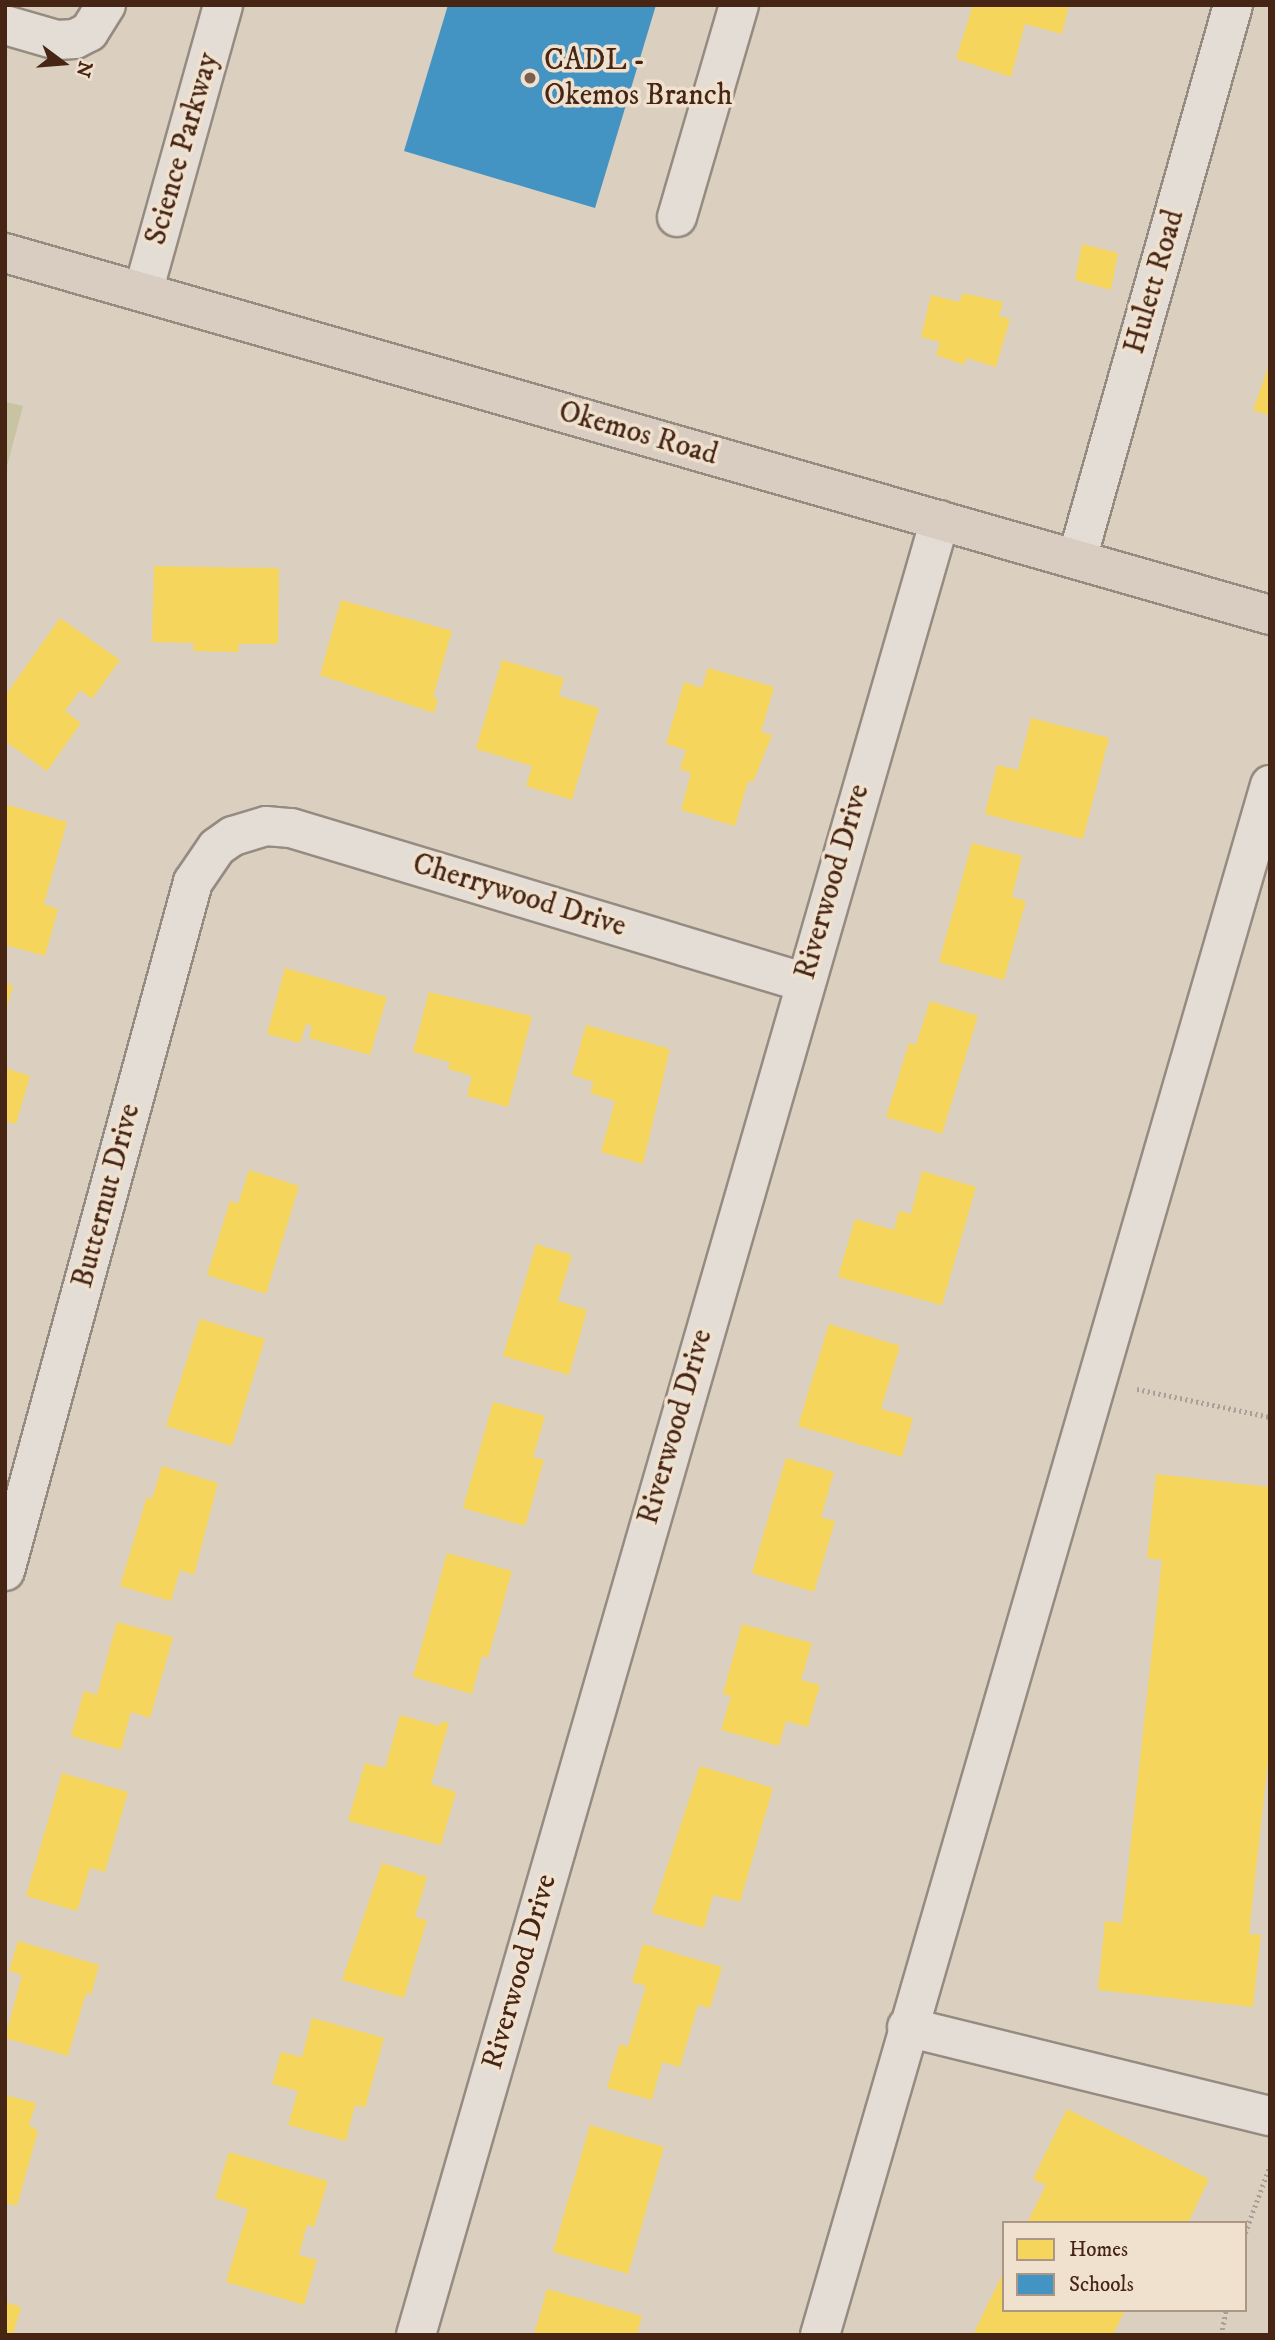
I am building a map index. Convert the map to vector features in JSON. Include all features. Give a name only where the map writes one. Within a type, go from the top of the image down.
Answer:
[{"type":"main road","name":"Okemos Road","points":[[5,253],[1270,615]]},
{"type":"street","points":[[5,25],[57,40],[75,39],[89,32],[106,5]]},
{"type":"street","name":"Science Parkway","points":[[143,292],[223,5]]},
{"type":"street","points":[[677,217],[739,5]]},
{"type":"street","name":"Hulett Road","points":[[1077,559],[1233,5]]},
{"type":"street","name":"Riverwood Drive","points":[[416,2335],[803,982],[940,520]]},
{"type":"street","points":[[820,2335],[907,2026],[1270,785]]},
{"type":"street","name":"Cherrywood Drive","points":[[233,836],[266,826],[291,828],[803,982]]},
{"type":"street","name":"Butternut Drive","points":[[5,1571],[193,881],[216,847],[233,836]]},
{"type":"street","points":[[907,2026],[1270,2116]]},
{"type":"path","points":[[1097,1378],[1270,1417]]},
{"type":"path","points":[[1247,2228],[1270,2165]]},
{"type":"path","points":[[1221,2335],[1226,2312]]},
{"type":"shaded area","points":[[5,402],[23,406],[5,473]]},
{"type":"building: Homes","points":[[973,5],[1069,5],[1062,34],[1025,24],[1011,77],[956,59]]},
{"type":"building: Homes","points":[[1082,244],[1118,253],[1111,290],[1075,280]]},
{"type":"building: Homes","points":[[963,293],[1003,302],[999,316],[1010,319],[996,367],[966,358],[964,365],[936,355],[940,342],[921,337],[931,295],[959,302]]},
{"type":"building: Homes","points":[[1270,365],[1270,416],[1253,410]]},
{"type":"building: Homes","points":[[154,566],[279,568],[278,644],[238,644],[239,652],[193,651],[194,643],[152,642]]},
{"type":"building: Homes","points":[[341,600],[452,631],[433,697],[438,699],[434,713],[320,675]]},
{"type":"building: Homes","points":[[60,618],[120,660],[92,699],[80,690],[65,711],[81,723],[47,771],[5,741],[5,696]]},
{"type":"building: Homes","points":[[502,660],[564,678],[559,696],[599,708],[572,800],[526,786],[532,766],[476,749]]},
{"type":"building: Homes","points":[[708,668],[774,687],[761,732],[772,735],[753,782],[748,781],[735,826],[681,810],[691,773],[680,769],[686,750],[666,744],[684,682],[702,688]]},
{"type":"building: Homes","points":[[1031,718],[1109,738],[1083,839],[985,814],[997,765],[1018,770]]},
{"type":"building: Homes","points":[[5,804],[67,822],[44,904],[58,909],[45,956],[5,945]]},
{"type":"building: Homes","points":[[972,843],[1022,856],[1012,897],[1026,901],[1004,980],[939,962]]},
{"type":"building: Homes","points":[[285,968],[387,997],[370,1055],[309,1038],[312,1026],[306,1024],[300,1043],[267,1034]]},
{"type":"building: Homes","points":[[5,983],[13,985],[6,1011],[5,1011]]},
{"type":"building: Homes","points":[[429,992],[532,1016],[508,1107],[467,1096],[472,1076],[448,1069],[450,1062],[413,1052]]},
{"type":"building: Homes","points":[[930,1001],[978,1016],[942,1134],[886,1117],[909,1043],[916,1045]]},
{"type":"building: Homes","points":[[586,1025],[670,1049],[643,1164],[601,1152],[615,1101],[590,1093],[594,1082],[572,1075]]},
{"type":"building: Homes","points":[[5,1068],[30,1076],[16,1124],[5,1121]]},
{"type":"building: Homes","points":[[249,1170],[299,1186],[266,1294],[207,1275],[230,1201],[238,1204]]},
{"type":"building: Homes","points":[[922,1171],[976,1187],[942,1305],[838,1277],[855,1219],[894,1230],[899,1211],[911,1214]]},
{"type":"building: Homes","points":[[536,1244],[572,1255],[558,1301],[587,1310],[569,1375],[503,1356]]},
{"type":"building: Homes","points":[[200,1319],[265,1339],[232,1446],[166,1426]]},
{"type":"building: Homes","points":[[829,1324],[900,1346],[881,1409],[913,1418],[902,1457],[798,1426]]},
{"type":"building: Homes","points":[[493,1402],[545,1416],[533,1457],[544,1460],[525,1526],[463,1508]]},
{"type":"building: Homes","points":[[786,1458],[834,1472],[821,1517],[835,1521],[814,1592],[752,1573]]},
{"type":"building: Homes","points":[[162,1466],[218,1483],[194,1575],[180,1570],[171,1601],[120,1586],[147,1497],[152,1499]]},
{"type":"building: Homes","points":[[1156,1474],[1270,1487],[1270,1743],[1249,1934],[1261,1935],[1253,2007],[1098,1990],[1105,1921],[1122,1923],[1162,1560],[1147,1558]]},
{"type":"building: Homes","points":[[447,1553],[512,1571],[488,1658],[482,1656],[472,1694],[413,1677]]},
{"type":"building: Homes","points":[[117,1622],[173,1637],[150,1718],[131,1712],[121,1750],[71,1736],[84,1691],[97,1695]]},
{"type":"building: Homes","points":[[742,1624],[812,1643],[801,1680],[820,1685],[808,1727],[786,1721],[779,1746],[721,1730],[731,1696],[723,1694]]},
{"type":"building: Homes","points":[[400,1715],[440,1726],[441,1721],[449,1723],[431,1784],[456,1792],[441,1845],[348,1821],[365,1763],[385,1768]]},
{"type":"building: Homes","points":[[700,1766],[773,1788],[740,1902],[713,1895],[704,1928],[652,1913]]},
{"type":"building: Homes","points":[[62,1773],[128,1792],[105,1872],[90,1868],[77,1911],[26,1896]]},
{"type":"building: Homes","points":[[382,1863],[427,1877],[415,1917],[427,1920],[404,1998],[342,1980]]},
{"type":"building: Homes","points":[[18,1941],[99,1965],[91,1995],[86,1993],[68,2056],[5,2038],[22,1975],[9,1971]]},
{"type":"building: Homes","points":[[643,1944],[722,1967],[710,2008],[698,2005],[680,2067],[662,2062],[652,2100],[607,2088],[620,2044],[628,2047],[646,1986],[632,1982]]},
{"type":"building: Homes","points":[[312,2018],[384,2038],[365,2108],[355,2105],[346,2141],[288,2125],[298,2091],[272,2084],[281,2052],[302,2057]]},
{"type":"building: Homes","points":[[5,2095],[36,2103],[29,2125],[38,2131],[17,2206],[5,2203]]},
{"type":"building: Homes","points":[[1067,2109],[1209,2179],[1189,2221],[1028,2221],[1046,2185],[1033,2179]]},
{"type":"building: Homes","points":[[590,2125],[664,2147],[628,2274],[553,2252]]},
{"type":"building: Homes","points":[[229,2152],[328,2181],[314,2227],[307,2225],[299,2255],[317,2260],[304,2305],[226,2282],[248,2209],[215,2198]]},
{"type":"building: Homes","points":[[1002,2275],[1002,2312],[1124,2312],[1113,2335],[973,2335]]},
{"type":"building: Homes","points":[[547,2289],[642,2316],[637,2335],[534,2335]]},
{"type":"building: Homes","points":[[5,2302],[21,2307],[13,2335],[5,2335]]},
{"type":"building: Schools","name":"CADL - Okemos Branch","points":[[448,5],[656,5],[595,208],[404,151]]},
{"type":"place","name":"CADL - Okemos Branch","points":[[530,78]]}]
